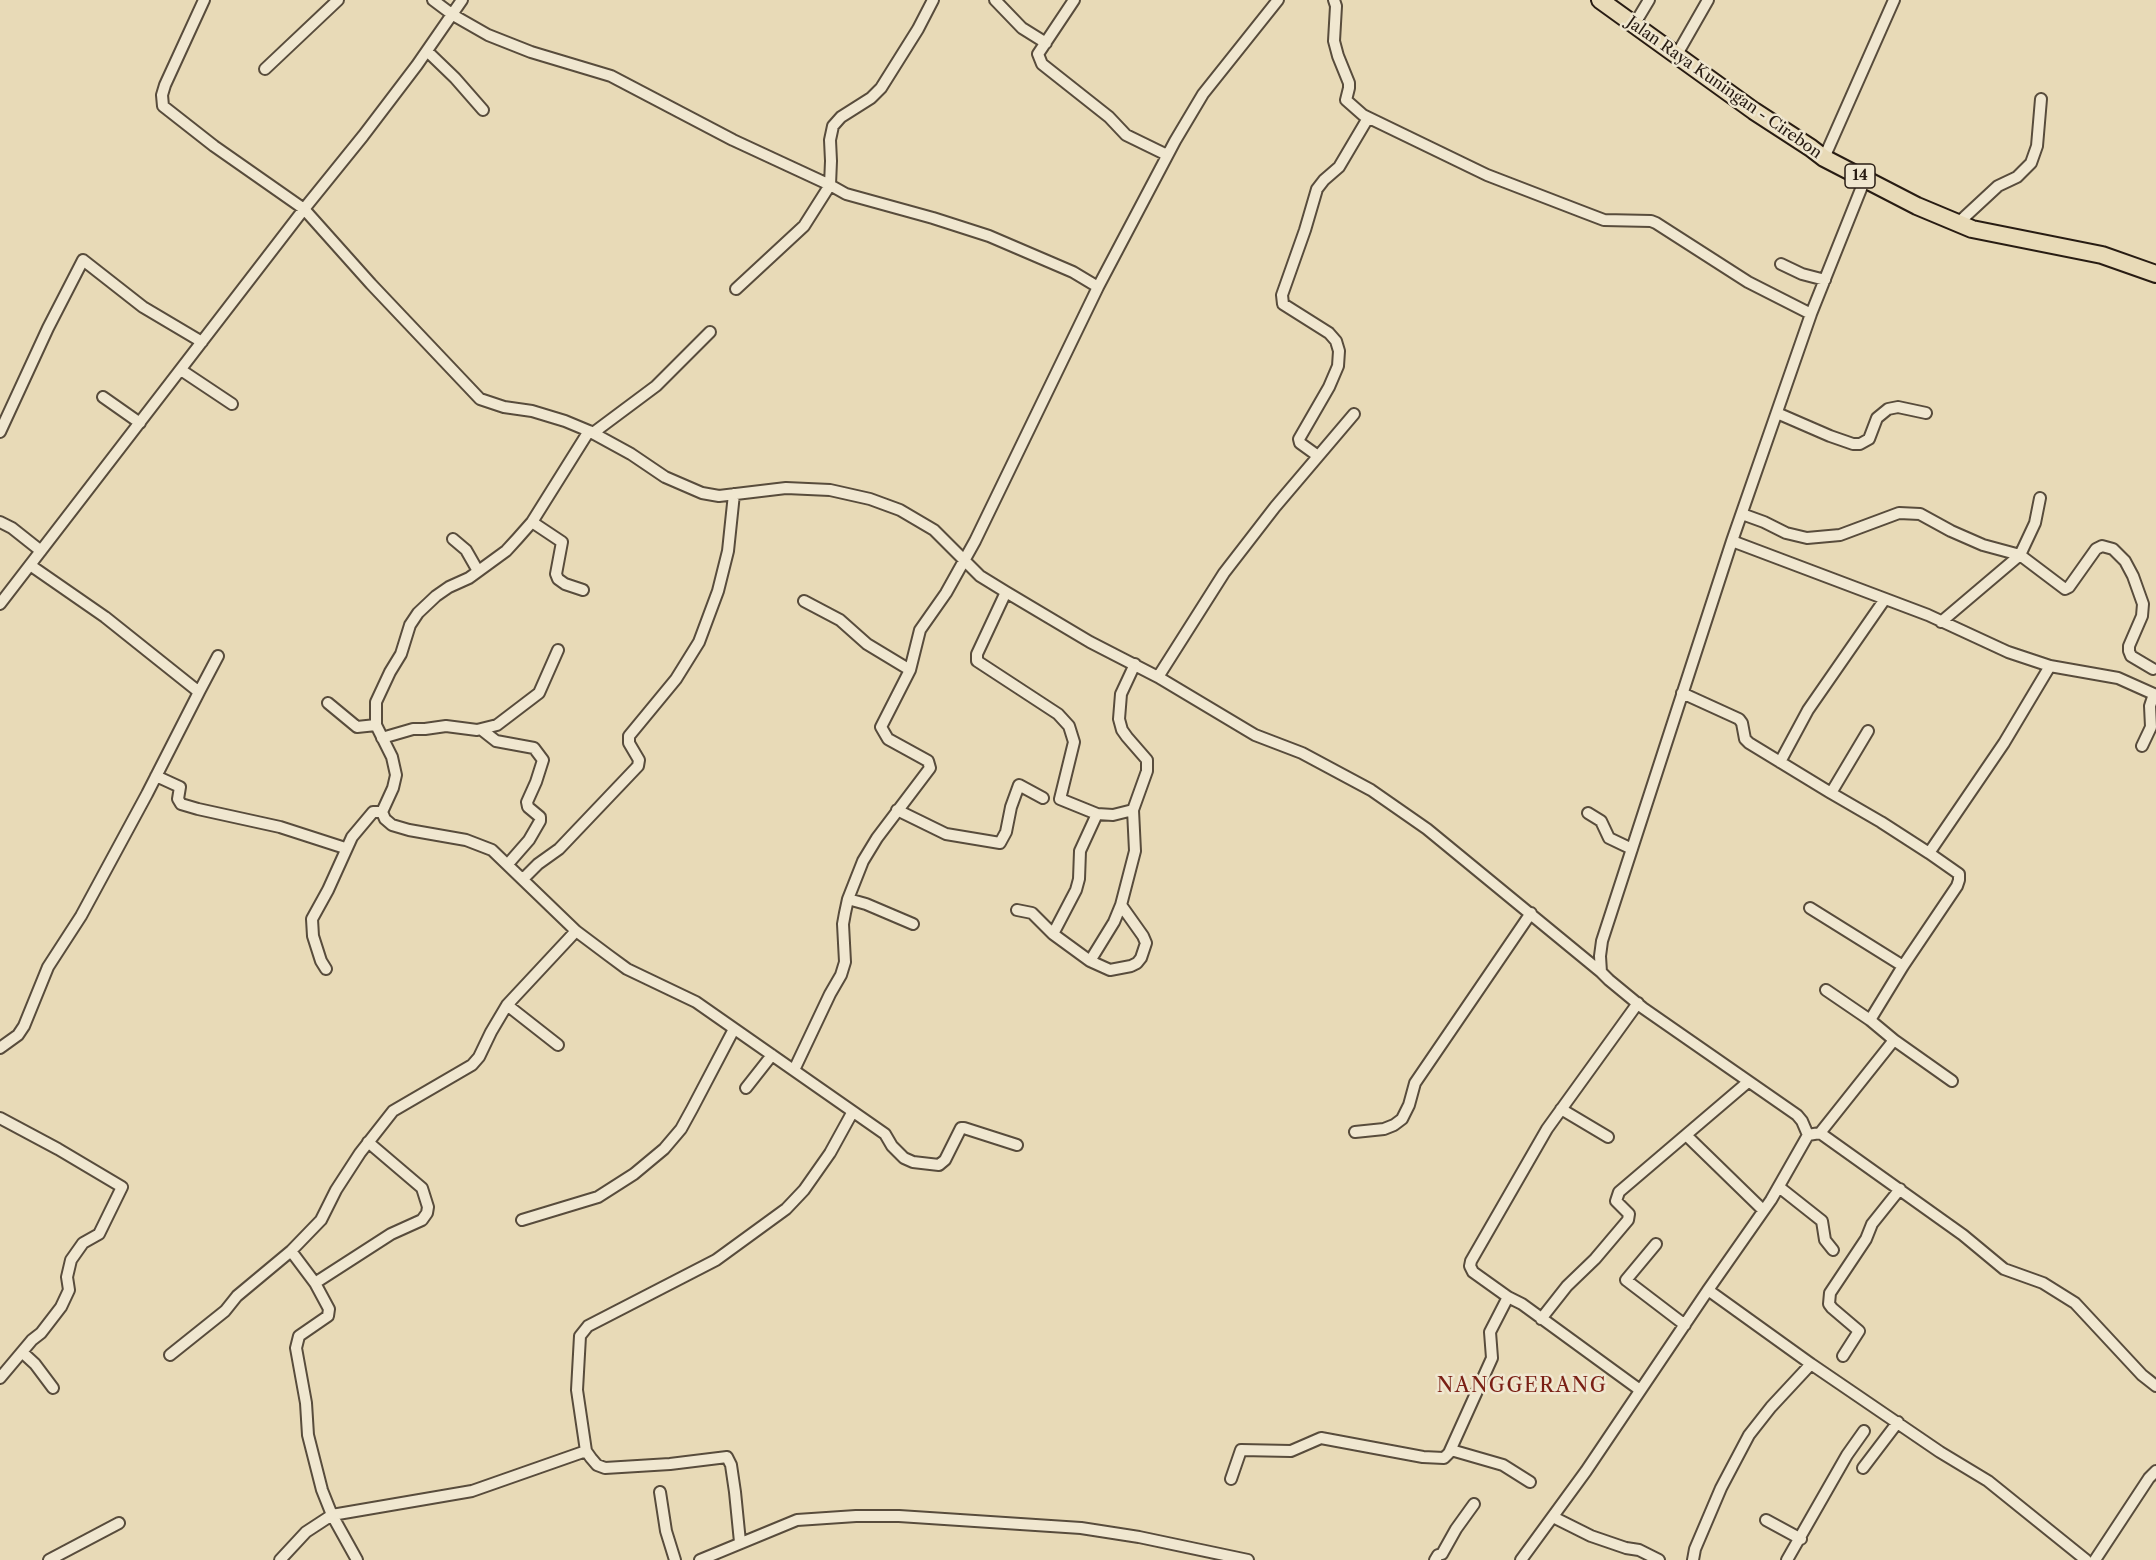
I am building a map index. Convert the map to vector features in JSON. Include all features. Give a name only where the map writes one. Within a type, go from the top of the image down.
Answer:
[{"type":"highway","name":"Jalan Raya Kuningan - Cirebon","points":[[1600,0],[1676,56],[1824,158],[1917,206],[1957,224],[2011,238],[2102,255],[2156,274]]},
{"type":"street","points":[[204,0],[165,86],[162,95],[163,105],[214,146],[304,209],[371,284],[480,399],[565,421],[591,432],[682,486],[710,494],[734,494],[786,488],[830,490],[870,499],[900,510],[934,530],[980,576],[1006,592],[1090,642],[1158,676],[1255,735],[1302,753],[1371,790],[1409,815],[1638,1003],[1797,1115],[1808,1134]]},
{"type":"street","points":[[265,69],[338,0]]},
{"type":"street","points":[[433,0],[453,15],[488,35],[512,46],[611,76],[733,140],[830,185],[846,195],[933,218],[989,236],[1073,273],[1098,287]]},
{"type":"street","points":[[0,604],[363,135],[427,51],[462,0]]},
{"type":"street","points":[[736,289],[804,226],[830,185],[830,140],[833,126],[837,120],[871,98],[880,88],[918,29],[933,0]]},
{"type":"street","points":[[995,0],[1022,28],[1046,43]]},
{"type":"street","points":[[1074,0],[1038,54],[1042,64],[1109,117],[1126,135],[1167,155]]},
{"type":"street","points":[[794,1070],[830,993],[841,975],[845,962],[843,924],[848,899],[869,849],[928,771],[930,765],[928,761],[888,739],[882,731],[882,723],[910,670],[920,630],[928,615],[946,593],[964,561],[1098,287],[1167,155],[1203,94],[1278,0]]},
{"type":"street","points":[[1334,0],[1336,6],[1334,41],[1349,82],[1346,100],[1368,118],[1487,174],[1604,220],[1656,223],[1748,282],[1811,314]]},
{"type":"street","points":[[1634,25],[1649,0]]},
{"type":"street","points":[[1676,56],[1708,0]]},
{"type":"street","points":[[1824,158],[1894,0]]},
{"type":"street","points":[[427,51],[483,110]]},
{"type":"street","points":[[1957,224],[1998,186],[2017,177],[2031,163],[2037,146],[2041,99]]},
{"type":"street","points":[[1318,456],[1300,443],[1299,439],[1329,387],[1338,366],[1339,351],[1336,341],[1329,333],[1283,304],[1282,295],[1317,189],[1339,167],[1368,118]]},
{"type":"street","points":[[1601,972],[1602,941],[1732,541],[1811,314],[1865,179]]},
{"type":"street","points":[[0,432],[48,328],[83,260],[142,307],[202,342]]},
{"type":"street","points":[[1781,264],[1802,274],[1825,280]]},
{"type":"street","points":[[710,332],[656,386],[591,432],[532,522],[506,551],[478,571],[442,591],[414,619],[401,654],[376,702],[376,725],[392,757],[396,775],[382,812],[385,819],[392,825],[454,837],[492,850],[576,931],[627,969],[696,1002],[885,1134],[892,1146],[904,1158],[934,1166],[942,1163],[958,1133],[964,1128],[1017,1145]]},
{"type":"street","points":[[181,370],[232,404]]},
{"type":"street","points":[[103,397],[140,423]]},
{"type":"street","points":[[1778,413],[1853,444],[1869,439],[1877,418],[1888,409],[1898,407],[1926,413]]},
{"type":"street","points":[[1158,676],[1224,573],[1275,507],[1354,414]]},
{"type":"street","points":[[523,879],[538,864],[560,849],[638,766],[639,760],[629,743],[629,736],[676,679],[699,642],[718,591],[728,551],[734,494]]},
{"type":"street","points":[[1941,622],[2020,555],[2035,523],[2040,498]]},
{"type":"street","points":[[1742,514],[1786,533],[1807,538],[1840,535],[1899,513],[1913,513],[1983,545],[2020,555],[2065,589],[2096,549],[2102,546],[2113,549],[2119,554],[2133,576],[2143,604],[2142,616],[2129,651],[2131,656],[2155,666],[2151,706],[2152,722],[2142,746]]},
{"type":"street","points":[[0,522],[12,528],[41,551]]},
{"type":"street","points":[[532,522],[562,542],[556,574],[558,579],[564,584],[583,590]]},
{"type":"street","points":[[453,539],[466,550],[478,571]]},
{"type":"street","points":[[1732,541],[1885,599],[1941,622],[1990,646],[2050,666],[2118,678],[2152,692]]},
{"type":"street","points":[[30,565],[105,617],[199,692]]},
{"type":"street","points":[[1006,592],[977,654],[977,661],[1058,714],[1068,726],[1074,742],[1060,799],[1097,814],[1133,810]]},
{"type":"street","points":[[1780,762],[1808,710],[1885,599]]},
{"type":"street","points":[[804,601],[840,620],[867,644],[910,670]]},
{"type":"street","points":[[382,738],[413,729],[446,726],[482,730],[497,725],[539,693],[558,650]]},
{"type":"street","points":[[0,1048],[18,1035],[24,1026],[48,967],[81,916],[218,656]]},
{"type":"street","points":[[1090,961],[1114,922],[1135,851],[1133,810],[1147,771],[1147,760],[1127,737],[1119,719],[1121,694],[1135,664]]},
{"type":"street","points":[[1929,853],[2004,744],[2050,666]]},
{"type":"street","points":[[1682,693],[1739,719],[1745,739],[1881,822],[1959,874],[1957,886],[1870,1020]]},
{"type":"street","points":[[328,703],[357,727],[376,725]]},
{"type":"street","points":[[482,730],[496,741],[534,748],[543,760],[527,802],[528,807],[540,817],[540,822],[529,840],[508,864]]},
{"type":"street","points":[[1831,793],[1868,731]]},
{"type":"street","points":[[156,776],[180,787],[177,800],[181,804],[280,827],[345,848]]},
{"type":"street","points":[[897,810],[946,834],[1000,843],[1006,832],[1011,807],[1019,785],[1043,798]]},
{"type":"street","points":[[326,969],[313,936],[312,919],[352,837],[373,812],[382,812]]},
{"type":"street","points":[[1588,813],[1601,821],[1609,838],[1632,849]]},
{"type":"street","points":[[1053,934],[1076,890],[1079,879],[1080,851],[1097,814]]},
{"type":"street","points":[[848,899],[913,924]]},
{"type":"street","points":[[1017,910],[1032,913],[1053,934],[1090,961],[1103,968],[1117,969],[1137,963],[1144,952],[1146,943],[1120,905]]},
{"type":"street","points":[[1810,908],[1903,966]]},
{"type":"street","points":[[1355,1132],[1384,1129],[1402,1119],[1409,1105],[1415,1083],[1531,913]]},
{"type":"street","points":[[170,1355],[225,1311],[250,1284],[291,1251],[321,1220],[336,1190],[368,1142],[393,1111],[472,1065],[479,1057],[507,1005],[576,931]]},
{"type":"street","points":[[1826,990],[1953,1081]]},
{"type":"street","points":[[1638,1003],[1547,1129],[1470,1266],[1473,1272],[1522,1304],[1640,1390]]},
{"type":"street","points":[[507,1005],[558,1045]]},
{"type":"street","points":[[522,1220],[598,1197],[634,1174],[664,1149],[681,1129],[734,1029]]},
{"type":"street","points":[[1820,1133],[1894,1040]]},
{"type":"street","points":[[746,1088],[772,1055]]},
{"type":"street","points":[[1541,1319],[1567,1286],[1595,1259],[1628,1220],[1629,1214],[1616,1202],[1619,1192],[1748,1082]]},
{"type":"street","points":[[1561,1109],[1608,1137]]},
{"type":"street","points":[[740,1542],[731,1465],[727,1457],[670,1464],[605,1468],[597,1465],[586,1451],[577,1390],[579,1340],[585,1328],[716,1260],[786,1209],[804,1190],[830,1153],[852,1113]]},
{"type":"street","points":[[0,1119],[58,1149],[122,1187],[99,1234],[83,1243],[71,1260],[67,1277],[69,1290],[61,1307],[0,1378]]},
{"type":"street","points":[[1808,1134],[1820,1133],[1963,1235],[2004,1269],[2043,1283],[2075,1303],[2142,1375],[2156,1386]]},
{"type":"street","points":[[1521,1560],[1553,1517],[1779,1187],[1808,1134]]},
{"type":"street","points":[[1687,1136],[1763,1210]]},
{"type":"street","points":[[315,1283],[391,1234],[422,1220],[428,1213],[422,1188],[368,1142]]},
{"type":"street","points":[[1779,1187],[1822,1221],[1825,1240],[1833,1250]]},
{"type":"street","points":[[1843,1356],[1859,1331],[1832,1308],[1829,1304],[1830,1293],[1866,1239],[1872,1224],[1900,1189]]},
{"type":"street","points":[[1656,1244],[1626,1280],[1685,1325]]},
{"type":"street","points":[[291,1251],[315,1283],[329,1309],[329,1314],[320,1324],[299,1336],[296,1348],[306,1403],[308,1435],[322,1490],[332,1515],[357,1560]]},
{"type":"street","points":[[1708,1290],[1940,1452],[1988,1481],[2086,1560]]},
{"type":"street","points":[[1231,1479],[1241,1450],[1291,1451],[1321,1438],[1423,1457],[1444,1458],[1451,1450],[1492,1358],[1490,1332],[1508,1297]]},
{"type":"street","points":[[22,1352],[35,1364],[53,1388]]},
{"type":"street","points":[[1693,1560],[1695,1549],[1721,1488],[1749,1435],[1771,1407],[1811,1364]]},
{"type":"street","points":[[1863,1468],[1898,1422]]},
{"type":"street","points":[[1787,1560],[1801,1539],[1820,1499],[1864,1431]]},
{"type":"street","points":[[1451,1450],[1503,1465],[1530,1482]]},
{"type":"street","points":[[280,1560],[306,1532],[332,1515],[472,1491],[586,1451]]},
{"type":"street","points":[[2095,1560],[2149,1478],[2156,1471]]},
{"type":"street","points":[[660,1492],[666,1531],[675,1560]]},
{"type":"street","points":[[1435,1560],[1438,1555],[1442,1554],[1456,1528],[1474,1504]]},
{"type":"street","points":[[700,1560],[797,1520],[856,1516],[899,1516],[1081,1528],[1140,1537],[1248,1560]]},
{"type":"street","points":[[1553,1517],[1591,1536],[1639,1550],[1659,1560]]},
{"type":"street","points":[[1766,1520],[1801,1539]]},
{"type":"street","points":[[49,1560],[118,1523]]},
{"type":"street","points":[[1621,1560],[1626,1548]]},
{"type":"district","name":"NANGGERANG","points":[[1522,1386]]}]
